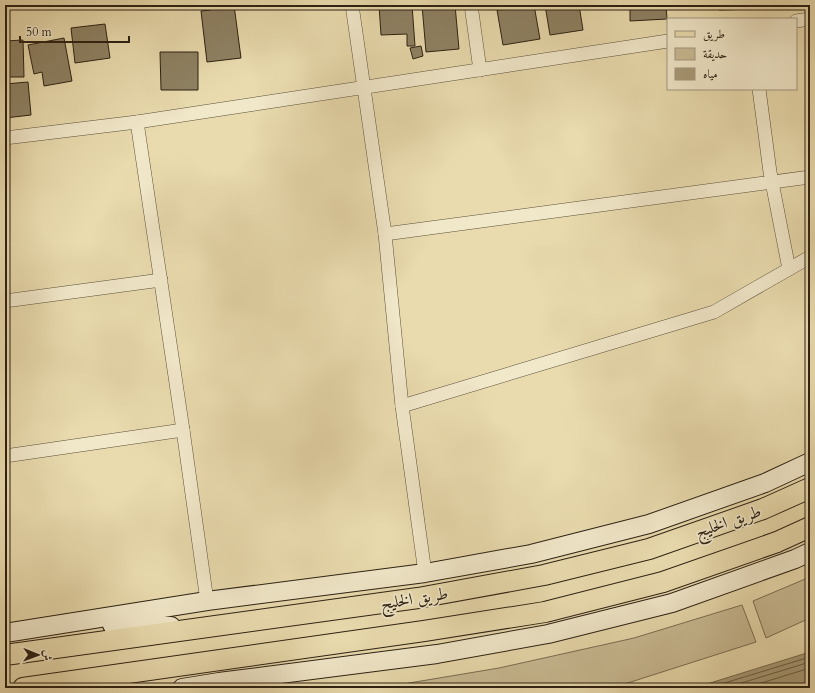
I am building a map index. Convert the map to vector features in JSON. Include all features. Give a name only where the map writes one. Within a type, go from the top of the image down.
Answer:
[{"type":"main road","points":[[5,633],[207,601],[424,573],[531,554],[649,524],[765,483],[810,462]]},
{"type":"main road","name":"طريق الخليج","points":[[5,655],[418,598],[544,575],[649,549],[763,509],[810,488]]},
{"type":"main road","name":"طريق الخليج","points":[[23,688],[545,612],[663,582],[777,542],[810,527]]},
{"type":"main road","points":[[182,688],[437,654],[548,634],[672,603],[795,559],[810,552]]},
{"type":"main road","points":[[88,643],[139,612]]},
{"type":"main road","points":[[63,624],[211,626]]},
{"type":"main road","points":[[338,667],[386,636]]},
{"type":"street","points":[[352,5],[385,234],[402,406],[424,573]]},
{"type":"street","points":[[471,5],[480,70]]},
{"type":"street","points":[[797,21],[810,19]]},
{"type":"street","points":[[5,138],[138,122],[667,41]]},
{"type":"street","points":[[759,90],[770,172],[789,269]]},
{"type":"street","points":[[138,122],[207,601]]},
{"type":"street","points":[[385,234],[810,177]]},
{"type":"street","points":[[402,406],[714,312],[810,256]]},
{"type":"street","points":[[5,301],[161,280]]},
{"type":"street","points":[[5,456],[183,430]]},
{"type":"green space","points":[[810,577],[810,618],[766,638],[753,601]]},
{"type":"green space","points":[[742,605],[756,642],[612,688],[379,688],[499,668],[634,638]]},
{"type":"water","points":[[810,652],[810,688],[694,688]]},
{"type":"building","points":[[210,5],[234,5],[241,58],[207,62],[201,11],[210,10]]},
{"type":"building","points":[[379,5],[412,5],[415,46],[407,46],[407,34],[381,35]]},
{"type":"building","points":[[422,5],[455,5],[459,49],[426,52]]},
{"type":"building","points":[[534,5],[540,39],[503,45],[497,10]]},
{"type":"building","points":[[545,5],[579,5],[583,30],[550,35]]},
{"type":"building","points":[[630,5],[666,5],[667,19],[630,21]]},
{"type":"building","points":[[719,5],[755,5],[755,9],[719,10]]},
{"type":"building","points":[[105,24],[110,58],[75,63],[71,28]]},
{"type":"building","points":[[64,38],[72,81],[44,86],[42,72],[34,74],[28,45]]},
{"type":"building","points":[[23,40],[24,77],[5,77],[5,41]]},
{"type":"building","points":[[421,46],[423,56],[413,59],[410,48]]},
{"type":"building","points":[[160,52],[198,52],[198,90],[161,90]]},
{"type":"building","points":[[28,82],[31,115],[5,118],[5,84]]}]
